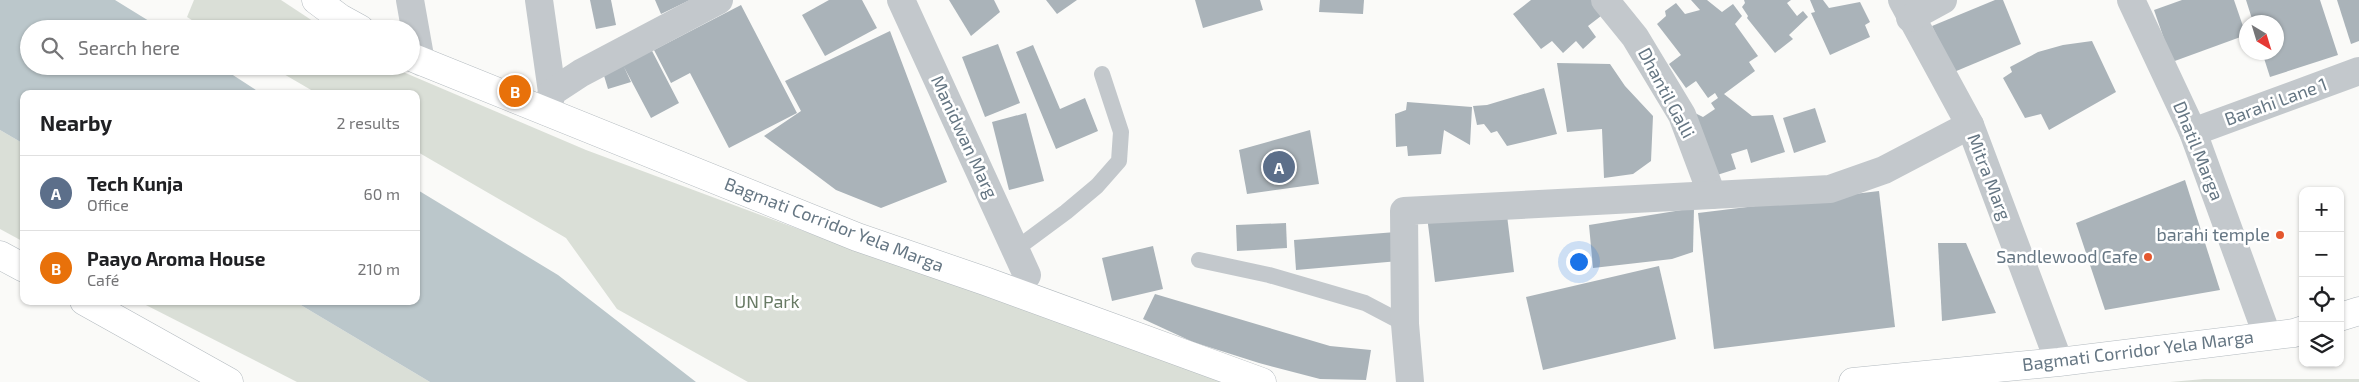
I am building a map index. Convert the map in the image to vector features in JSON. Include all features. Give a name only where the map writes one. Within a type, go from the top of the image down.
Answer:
[{"type":"main road","points":[[316,0],[344,20]]},
{"type":"main road","name":"Bagmati Corridor Yela Marga","points":[[420,60],[549,102],[857,237],[985,280],[1262,382]]},
{"type":"main road","points":[[0,255],[20,266]]},
{"type":"main road","points":[[91,305],[229,382]]},
{"type":"main road","points":[[2344,316],[2359,311]]},
{"type":"main road","name":"Bagmati Corridor Yela Marga","points":[[1853,382],[2059,362],[2299,331]]},
{"type":"street","points":[[410,0],[412,20]]},
{"type":"street","points":[[539,0],[549,102]]},
{"type":"street","points":[[549,102],[580,73],[719,0]]},
{"type":"street","name":"Manidwan Marg","points":[[901,0],[1027,275]]},
{"type":"street","name":"Dhantil Galli","points":[[1606,0],[1635,37],[1682,116],[1712,194]]},
{"type":"street","points":[[1906,9],[1943,0]]},
{"type":"street","name":"Dhatil Marga","points":[[2130,0],[2193,132],[2267,335]]},
{"type":"street","name":"Mitra Marg","points":[[1906,9],[1970,125],[2059,362]]},
{"type":"street","name":"Barahi Lane 1","points":[[2193,132],[2359,71]]},
{"type":"street","points":[[1410,382],[1405,324],[1404,211],[1830,189],[1884,170],[1970,125]]},
{"type":"lane","points":[[1016,249],[1097,186],[1119,162],[1121,132],[1102,74]]},
{"type":"lane","points":[[1199,260],[1269,275],[1365,303],[1405,324]]},
{"type":"green space","points":[[194,0],[281,0],[311,20],[192,20],[187,17]]},
{"type":"green space","name":"UN Park","points":[[285,75],[410,75],[586,150],[887,262],[1177,359],[1224,382],[748,382],[617,309],[566,238],[420,153],[420,90],[311,90]]},
{"type":"green space","points":[[0,130],[20,142],[20,240],[0,229]]},
{"type":"green space","points":[[146,305],[301,305],[430,382],[297,382]]},
{"type":"green space","points":[[2204,379],[2359,379],[2359,382],[2170,382]]},
{"type":"shaded area","points":[[0,0],[115,0],[147,20],[20,20],[20,75],[233,75],[256,90],[20,90],[20,142],[0,130]]},
{"type":"shaded area","points":[[420,191],[558,275],[696,382],[430,382],[301,305],[420,305]]},
{"type":"building","points":[[590,0],[611,0],[616,25],[596,29]]},
{"type":"building","points":[[655,0],[690,0],[661,14]]},
{"type":"building","points":[[829,0],[862,0],[877,28],[825,56],[802,15]]},
{"type":"building","points":[[949,0],[994,0],[1000,12],[971,36]]},
{"type":"building","points":[[1046,0],[1077,0],[1057,14]]},
{"type":"building","points":[[1195,0],[1260,0],[1263,10],[1203,28]]},
{"type":"building","points":[[1320,0],[1364,0],[1363,14],[1319,12]]},
{"type":"building","points":[[1531,0],[1599,0],[1601,16],[1588,26],[1596,37],[1583,49],[1576,41],[1563,53],[1552,41],[1541,49],[1513,14]]},
{"type":"building","points":[[1691,0],[1707,0],[1722,12],[1733,4],[1742,16],[1735,24],[1758,56],[1749,62],[1755,71],[1724,94],[1752,116],[1773,115],[1785,152],[1751,163],[1747,149],[1731,154],[1736,169],[1717,175],[1691,111],[1703,117],[1715,109],[1711,103],[1718,98],[1715,93],[1708,98],[1696,81],[1686,88],[1669,64],[1681,55],[1657,24],[1666,16],[1665,11],[1676,3],[1685,14],[1700,10]]},
{"type":"building","points":[[1744,0],[1791,0],[1787,3],[1797,16],[1803,11],[1808,17],[1789,35],[1793,39],[1775,53],[1747,18],[1748,16],[1742,7],[1745,3]]},
{"type":"building","points":[[1810,0],[1823,0],[1829,8],[1860,2],[1870,22],[1865,25],[1870,37],[1830,55],[1811,13],[1815,12]]},
{"type":"building","points":[[1995,0],[2003,0],[2021,44],[1954,72],[1932,26]]},
{"type":"building","points":[[2182,0],[2234,0],[2239,15],[2239,38],[2172,62],[2154,10]]},
{"type":"building","points":[[2246,0],[2320,0],[2338,55],[2270,77],[2265,60],[2284,60],[2284,15],[2251,15]]},
{"type":"building","points":[[2337,0],[2359,0],[2359,41],[2351,44]]},
{"type":"building","points":[[741,5],[797,113],[729,148],[690,73],[671,83],[654,50]]},
{"type":"building","points":[[890,31],[947,182],[881,208],[836,190],[764,136],[801,111],[785,81]]},
{"type":"building","points":[[2092,41],[2116,92],[2049,130],[2041,114],[2025,118],[2003,78],[2012,72],[2010,67],[2038,52],[2063,45]]},
{"type":"building","points":[[998,44],[1020,103],[985,117],[962,57]]},
{"type":"building","points":[[1033,45],[1060,109],[1085,98],[1098,131],[1056,149],[1016,52]]},
{"type":"building","points":[[650,47],[679,103],[651,118],[624,67],[631,82],[608,89],[602,69]]},
{"type":"building","points":[[1557,63],[1610,64],[1625,86],[1653,116],[1651,161],[1633,174],[1604,178],[1602,129],[1567,132]]},
{"type":"building","points":[[1544,88],[1557,134],[1507,146],[1497,131],[1491,133],[1484,124],[1477,125],[1473,106],[1487,105]]},
{"type":"building","points":[[1407,102],[1472,107],[1470,145],[1444,130],[1441,154],[1408,156],[1407,146],[1396,147],[1395,114],[1406,110]]},
{"type":"building","points":[[1815,108],[1826,142],[1794,153],[1783,118]]},
{"type":"building","points":[[1026,113],[1044,181],[1009,190],[992,122]]},
{"type":"building","points":[[1310,130],[1319,184],[1247,194],[1239,150]]},
{"type":"building","name":"Sandlewood Cafe","points":[[2185,180],[2220,290],[2105,310],[2076,223]]},
{"type":"building","points":[[1879,191],[1895,327],[1714,349],[1698,213]]},
{"type":"building","points":[[1506,207],[1514,272],[1435,282],[1427,216]]},
{"type":"building","points":[[1694,208],[1693,252],[1672,259],[1593,268],[1589,225]]},
{"type":"building","points":[[1286,223],[1287,248],[1237,251],[1236,225]]},
{"type":"building","points":[[1396,232],[1399,261],[1296,270],[1294,240]]},
{"type":"building","points":[[1938,243],[1966,243],[1996,313],[1942,321]]},
{"type":"building","points":[[1153,246],[1163,289],[1112,301],[1102,258]]},
{"type":"building","points":[[1659,266],[1676,339],[1543,370],[1526,297]]},
{"type":"building","points":[[1155,294],[1330,346],[1371,350],[1366,380],[1320,379],[1259,363],[1193,342],[1143,319]]},
{"type":"place","name":"Paayo Aroma House","points":[[515,91]]},
{"type":"place","name":"Tech Kunja","points":[[1279,167]]},
{"type":"place","name":"barahi temple","points":[[2280,235]]},
{"type":"place","name":"Sandlewood Cafe","points":[[2148,257]]}]
